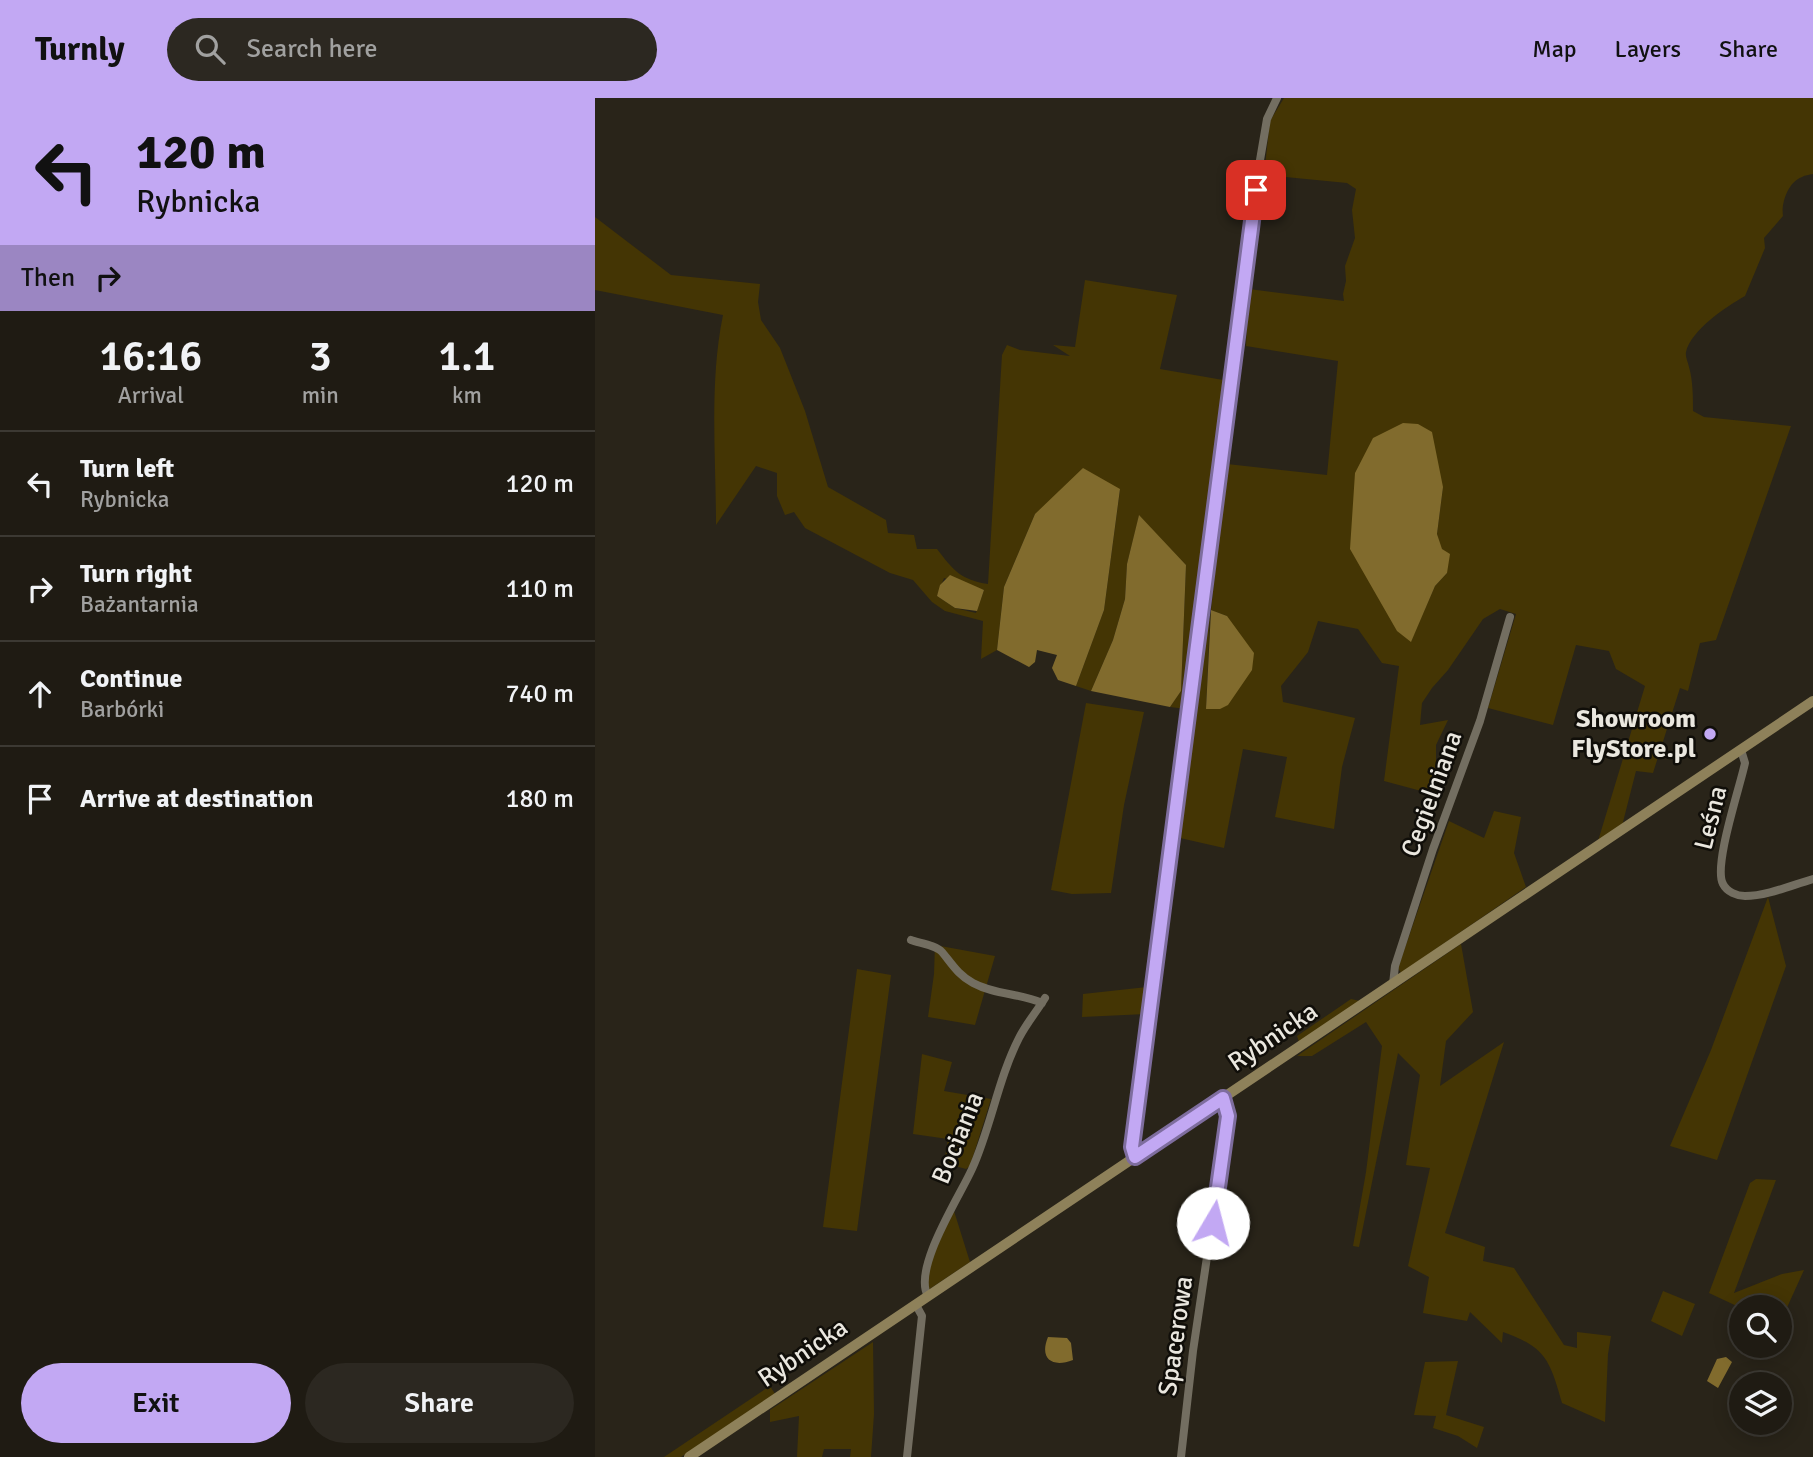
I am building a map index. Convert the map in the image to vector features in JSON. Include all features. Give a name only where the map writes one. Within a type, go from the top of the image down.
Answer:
[{"type":"main road","name":"Rybnicka","points":[[689,1457],[1813,701]]},
{"type":"street","points":[[1135,1157],[1132,1152],[1133,1129],[1232,377],[1265,131],[1267,119],[1277,98]]},
{"type":"street","name":"Cegielniana","points":[[1393,984],[1395,966],[1433,849],[1481,721],[1510,617]]},
{"type":"street","name":"Leśna","points":[[1741,750],[1745,763],[1720,865],[1723,884],[1729,892],[1744,896],[1813,879]]},
{"type":"street","name":"Bociania","points":[[911,940],[940,950],[961,975],[975,984],[1012,996],[1044,1000],[1019,1038],[973,1168],[941,1229],[924,1279],[923,1289],[928,1296]]},
{"type":"street","name":"Spacerowa","points":[[1181,1457],[1193,1351],[1228,1116],[1223,1098]]},
{"type":"street","points":[[907,1457],[922,1316],[916,1305]]},
{"type":"shaded area","points":[[1284,98],[1813,98],[1813,174],[1797,180],[1789,188],[1784,199],[1783,216],[1764,238],[1765,248],[1745,296],[1702,327],[1689,344],[1686,354],[1692,383],[1693,411],[1704,417],[1791,426],[1716,640],[1700,643],[1688,691],[1680,688],[1653,773],[1636,771],[1622,826],[1598,841],[1645,686],[1616,669],[1609,651],[1576,645],[1553,725],[1488,708],[1516,614],[1500,609],[1483,619],[1422,703],[1420,725],[1448,720],[1436,745],[1436,795],[1384,781],[1399,666],[1382,663],[1358,629],[1318,621],[1308,652],[1281,686],[1283,702],[1355,718],[1342,767],[1334,829],[1275,817],[1287,757],[1243,749],[1224,848],[1180,838],[1207,625],[1210,618],[1206,709],[1227,616],[1211,610],[1227,464],[1327,475],[1338,361],[1246,346],[1249,289],[1344,301],[1345,266],[1355,238],[1352,210],[1356,189],[1347,183],[1264,175],[1270,121]],"holes":[[[1443,487],[1437,534],[1447,573],[1435,586],[1411,641]]]},
{"type":"shaded area","points":[[595,217],[671,275],[760,284],[758,302],[761,320],[780,348],[805,411],[828,487],[886,520],[888,533],[914,535],[917,549],[937,549],[958,573],[988,584],[1002,355],[1007,345],[1020,350],[1070,356],[1053,345],[1075,347],[1085,280],[1177,295],[1160,369],[1229,381],[1186,709],[1170,707],[1181,691],[1186,565],[1139,516],[1127,564],[1125,599],[1113,640],[1091,691],[1076,686],[1104,610],[1120,490],[1035,514],[1004,587],[997,650],[981,659],[983,621],[945,611],[932,602],[913,580],[890,573],[805,528],[794,512],[785,515],[777,496],[777,473],[756,466],[716,525],[715,393],[723,315],[595,290]],"holes":[[[944,578],[984,590],[976,613],[955,608],[937,596]]]},
{"type":"shaded area","points":[[1403,423],[1418,424],[1432,432],[1443,487],[1437,534],[1442,549],[1450,554],[1447,573],[1435,586],[1411,642],[1397,631],[1350,549],[1355,473],[1373,438]]},
{"type":"shaded area","points":[[1083,468],[1120,489],[1104,610],[1076,686],[1058,680],[1052,668],[1057,655],[1037,650],[1035,662],[1029,667],[997,650],[1004,587],[1035,514]]},
{"type":"shaded area","points":[[1139,515],[1186,565],[1181,691],[1170,707],[1091,691],[1113,640],[1125,599],[1127,564]]},
{"type":"shaded area","points":[[950,575],[984,590],[977,611],[955,608],[937,596],[940,585]]},
{"type":"shaded area","points":[[1211,610],[1227,616],[1254,653],[1252,670],[1228,705],[1220,709],[1206,709]]},
{"type":"shaded area","points":[[1086,703],[1144,712],[1124,805],[1111,893],[1072,894],[1051,890]]},
{"type":"shaded area","points":[[1494,811],[1521,817],[1514,853],[1526,887],[1401,973],[1398,968],[1449,821],[1484,838]]},
{"type":"shaded area","points":[[1768,897],[1786,966],[1717,1160],[1670,1146],[1711,1050]]},
{"type":"shaded area","points":[[1461,944],[1473,1012],[1446,1041],[1440,1086],[1504,1042],[1445,1233],[1485,1247],[1483,1261],[1514,1268],[1564,1345],[1577,1348],[1577,1332],[1611,1336],[1605,1422],[1562,1403],[1554,1376],[1544,1357],[1529,1344],[1503,1332],[1502,1343],[1470,1312],[1467,1321],[1423,1313],[1429,1277],[1408,1266],[1430,1168],[1406,1165],[1420,1075],[1398,1053],[1359,1247],[1353,1246],[1366,1172],[1382,1046],[1366,1022],[1312,1056],[1297,1056]]},
{"type":"shaded area","points":[[935,945],[995,956],[975,1025],[928,1017]]},
{"type":"shaded area","points":[[857,969],[891,975],[857,1231],[823,1227]]},
{"type":"shaded area","points":[[1147,987],[1146,1014],[1082,1017],[1083,994]]},
{"type":"shaded area","points":[[1351,999],[1360,1001],[1299,1042],[1297,1036]]},
{"type":"shaded area","points":[[922,1054],[952,1062],[944,1091],[991,1099],[970,1166],[966,1169],[944,1163],[948,1139],[913,1134]]},
{"type":"shaded area","points":[[1756,1179],[1776,1180],[1734,1293],[1782,1274],[1804,1270],[1792,1296],[1729,1295],[1729,1302],[1709,1293],[1750,1183]]},
{"type":"shaded area","points":[[954,1211],[970,1262],[928,1290],[932,1261]]},
{"type":"shaded area","points":[[1663,1291],[1695,1304],[1682,1336],[1651,1321]]},
{"type":"shaded area","points":[[1048,1337],[1067,1338],[1071,1343],[1073,1360],[1059,1363],[1049,1360],[1045,1351]]},
{"type":"shaded area","points":[[873,1342],[874,1414],[871,1457],[850,1457],[851,1449],[824,1449],[822,1457],[797,1457],[799,1416],[770,1422],[770,1410]]},
{"type":"shaded area","points":[[1726,1357],[1732,1362],[1718,1388],[1707,1381],[1717,1359]]},
{"type":"shaded area","points":[[1458,1361],[1446,1415],[1484,1427],[1477,1448],[1458,1436],[1433,1428],[1436,1416],[1414,1415],[1425,1362]]},
{"type":"shaded area","points":[[770,1386],[775,1394],[681,1457],[664,1457]]},
{"type":"place","name":"Showroom FlyStore.pl","points":[[1710,734]]},
{"type":"route","points":[[1213,1223],[1228,1116],[1223,1098],[1135,1157],[1132,1147],[1256,190]]}]
